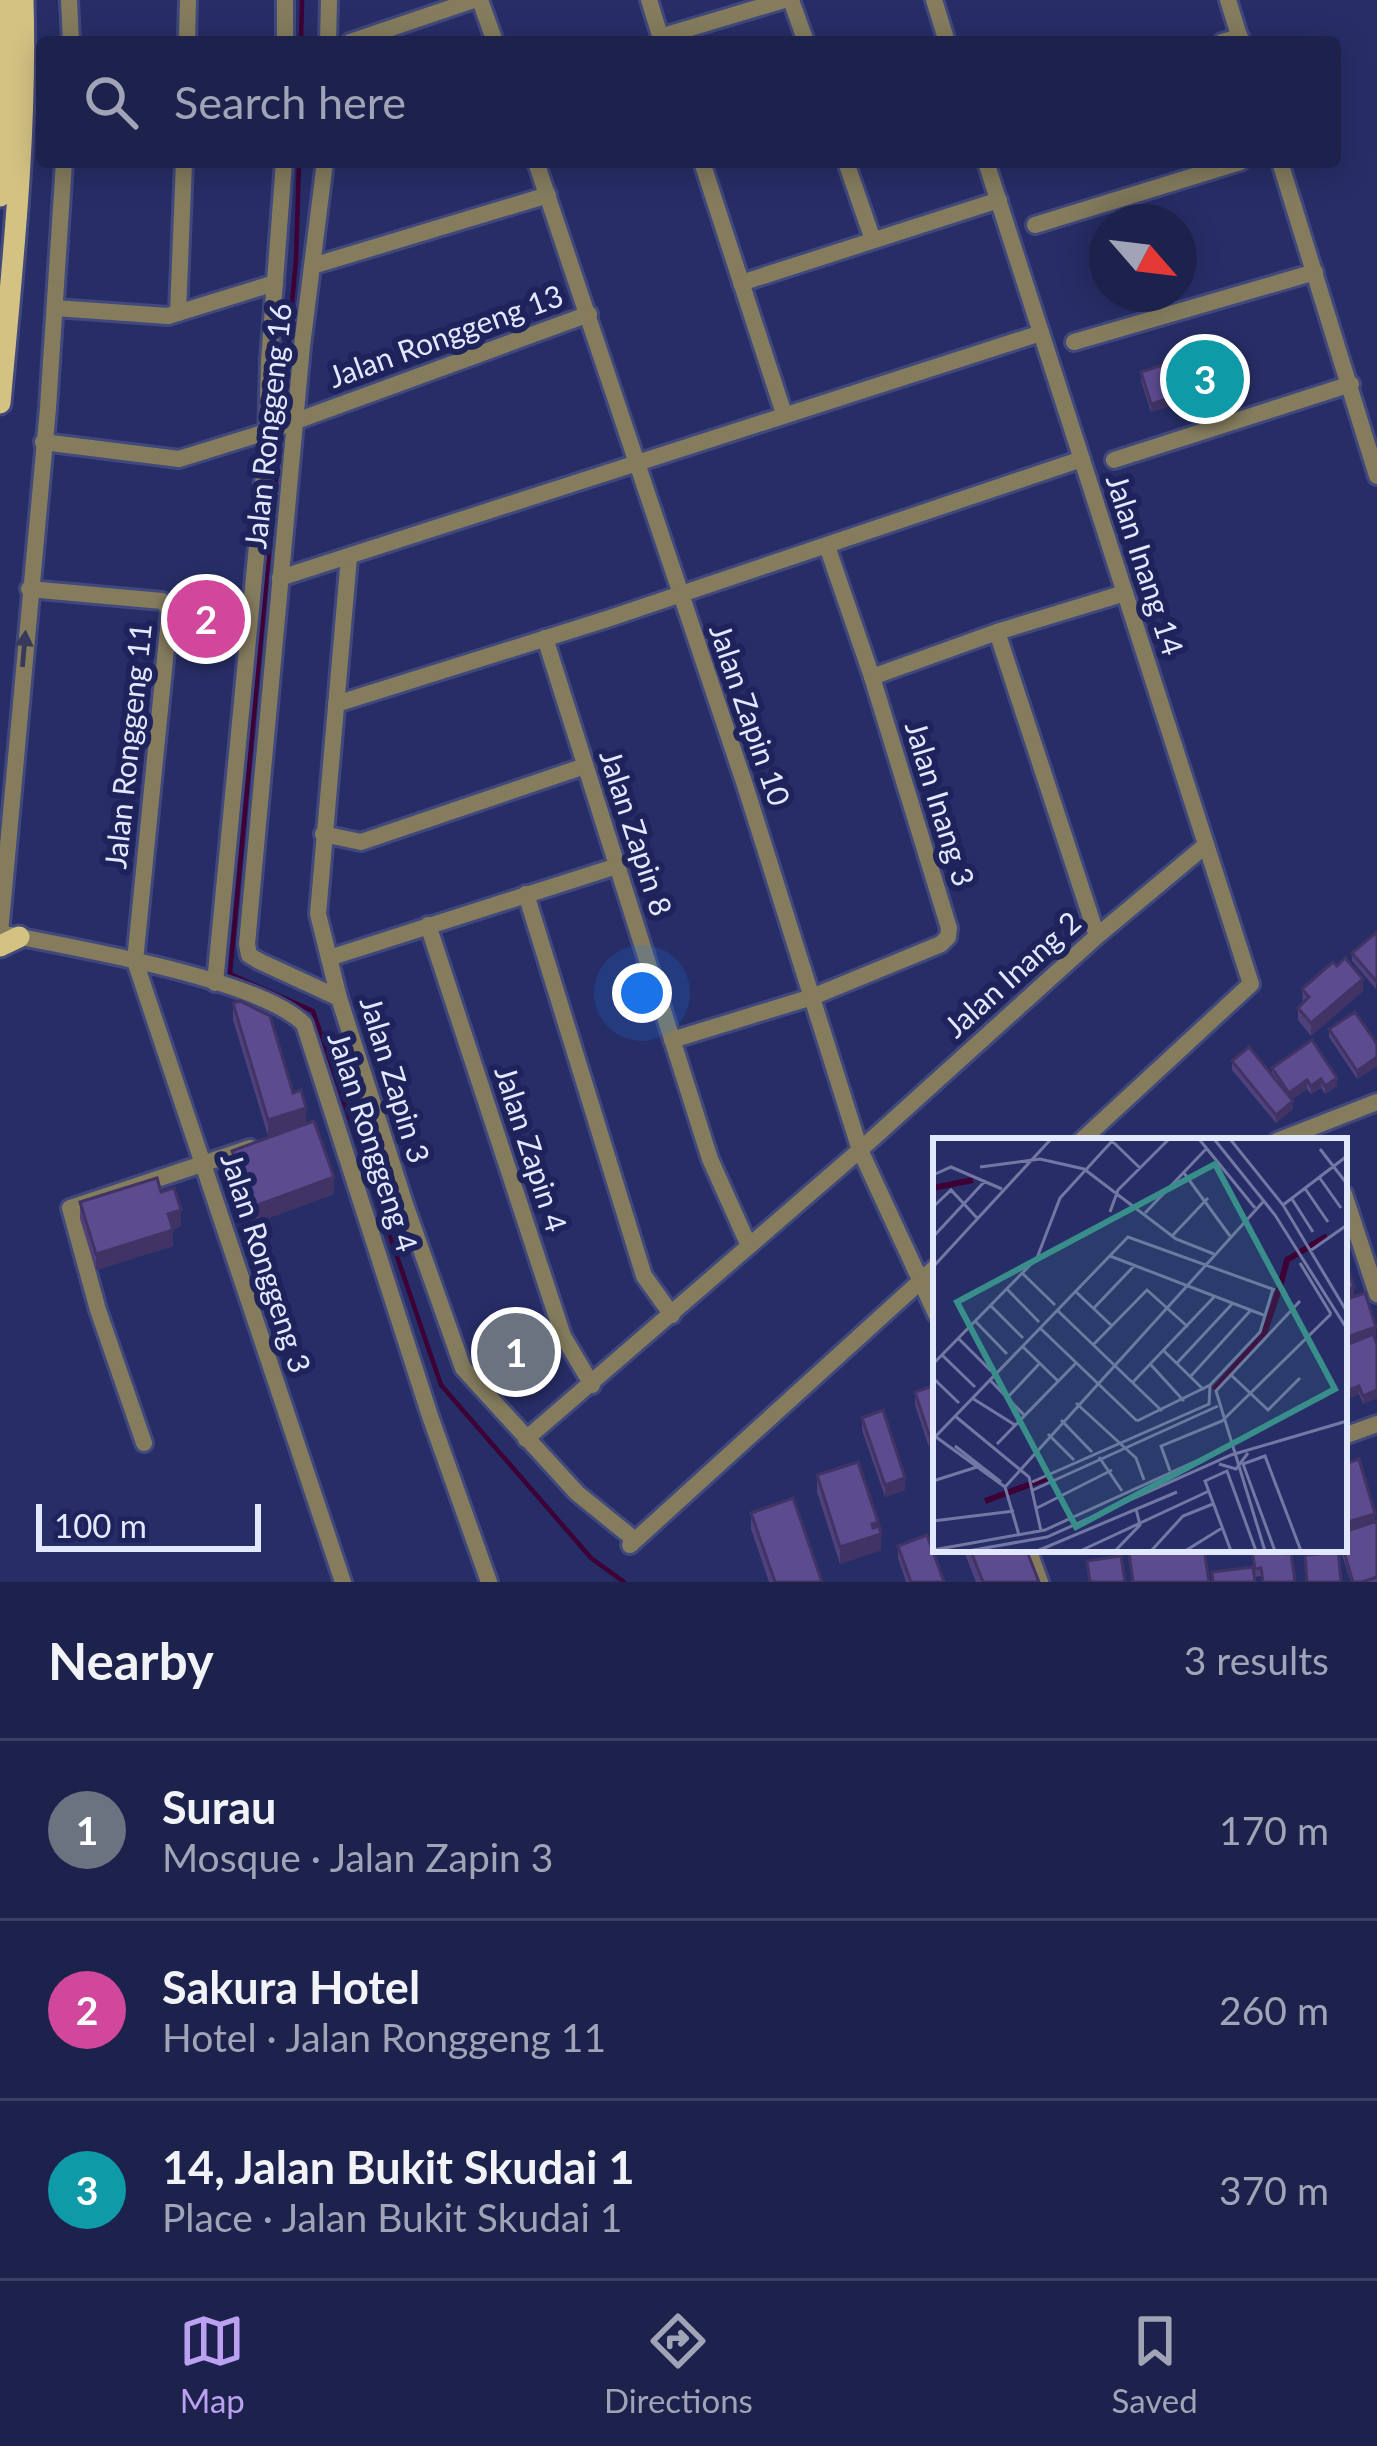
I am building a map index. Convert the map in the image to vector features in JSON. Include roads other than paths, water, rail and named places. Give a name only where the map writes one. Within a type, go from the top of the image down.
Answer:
[{"type":"main road","points":[[0,196],[7,75],[4,0]]},
{"type":"main road","points":[[0,404],[20,182],[23,0]]},
{"type":"street","points":[[69,0],[70,36]]},
{"type":"street","points":[[187,36],[188,0]]},
{"type":"street","points":[[285,0],[285,36]]},
{"type":"street","points":[[368,36],[477,0],[492,36]]},
{"type":"street","points":[[649,0],[660,36]]},
{"type":"street","points":[[671,36],[788,0],[803,36]]},
{"type":"street","points":[[934,0],[945,36]]},
{"type":"street","points":[[1228,0],[1233,36]]},
{"type":"street","points":[[328,36],[330,1]]},
{"type":"street","points":[[5,937],[64,168]]},
{"type":"street","points":[[178,313],[184,168]]},
{"type":"street","name":"Jalan Ronggeng 16","points":[[214,983],[266,432],[284,168]]},
{"type":"street","name":"Jalan Ronggeng 16","points":[[324,168],[280,578],[248,944],[249,955],[259,962],[339,998]]},
{"type":"street","name":"Jalan Zapin 10","points":[[538,168],[860,1150],[933,1307]]},
{"type":"street","points":[[704,168],[784,414]]},
{"type":"street","points":[[848,168],[873,240]]},
{"type":"street","name":"Jalan Inang 14","points":[[988,168],[1251,984],[1084,1138]]},
{"type":"street","points":[[1035,225],[1220,168]]},
{"type":"street","points":[[1282,168],[1377,476]]},
{"type":"street","points":[[312,266],[548,195]]},
{"type":"street","points":[[741,284],[999,200]]},
{"type":"street","points":[[1074,342],[1315,272]]},
{"type":"street","points":[[55,308],[168,316],[275,283]]},
{"type":"street","name":"Jalan Ronggeng 13","points":[[43,442],[178,459],[266,432],[589,314]]},
{"type":"street","points":[[280,578],[1041,333]]},
{"type":"street","points":[[1114,460],[1351,384]]},
{"type":"street","points":[[336,704],[1082,459]]},
{"type":"street","name":"Jalan Inang 3","points":[[812,997],[941,944],[949,928],[827,546]]},
{"type":"street","name":"Jalan Zapin 3","points":[[350,556],[318,914],[339,998],[406,1207],[464,1368],[630,1544],[920,1281]]},
{"type":"street","name":"Jalan Ronggeng 11","points":[[29,589],[162,601],[170,609],[135,961]]},
{"type":"street","points":[[872,677],[1125,592]]},
{"type":"street","points":[[997,632],[1097,936]]},
{"type":"street","name":"Jalan Zapin 8","points":[[545,638],[710,1160],[749,1246]]},
{"type":"street","points":[[323,834],[361,842],[585,766]]},
{"type":"street","name":"Jalan Inang 2","points":[[526,1438],[860,1150],[1097,936],[1207,845]]},
{"type":"street","points":[[328,958],[617,866]]},
{"type":"street","points":[[526,894],[644,1276],[672,1315]]},
{"type":"street","name":"Jalan Zapin 4","points":[[428,925],[563,1336],[592,1385]]},
{"type":"street","name":"Jalan Ronggeng 4","points":[[5,937],[135,961],[214,983],[291,1011],[304,1024],[430,1416],[489,1582]]},
{"type":"street","name":"Jalan Ronggeng 3","points":[[135,961],[343,1582]]},
{"type":"street","points":[[672,1040],[812,997]]},
{"type":"street","points":[[1324,1133],[1377,1102]]},
{"type":"street","points":[[314,1128],[337,1121]]},
{"type":"street","points":[[144,1443],[98,1310],[70,1208],[270,1142]]},
{"type":"street","points":[[1347,1203],[1377,1294]]},
{"type":"street","points":[[920,1281],[933,1270]]},
{"type":"street","points":[[1347,1435],[1377,1424]]},
{"type":"street","points":[[1029,1552],[1040,1582]]},
{"type":"waterway","points":[[301,36],[302,0]]},
{"type":"waterway","points":[[281,420],[296,260],[299,168]]},
{"type":"waterway","points":[[280,431],[230,974],[313,1011],[441,1385],[591,1558],[624,1582]]},
{"type":"place","name":"14, Jalan Bukit Skudai 1","points":[[1205,379]]},
{"type":"place","name":"Sakura Hotel","points":[[206,619]]},
{"type":"place","name":"Surau","points":[[516,1352]]}]
